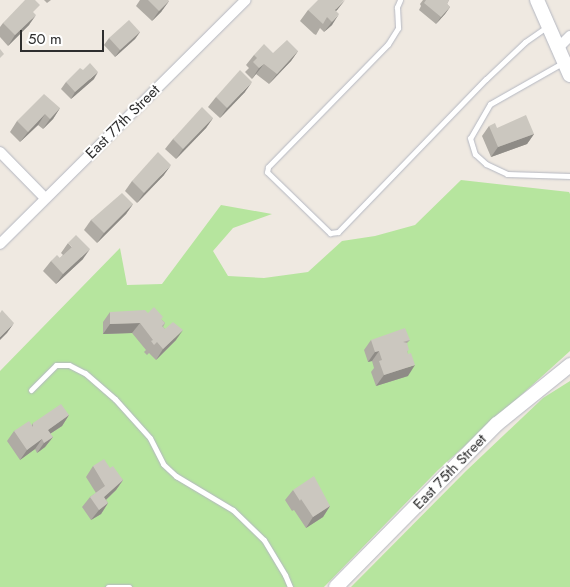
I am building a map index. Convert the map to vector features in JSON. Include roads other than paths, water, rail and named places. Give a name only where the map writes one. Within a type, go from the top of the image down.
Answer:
[{"type":"street","name":"East 77th Street","points":[[0,244],[246,0]]},
{"type":"street","points":[[537,0],[570,75]]},
{"type":"street","points":[[558,48],[570,36]]},
{"type":"street","points":[[0,152],[45,198]]},
{"type":"street","name":"East 75th Street","points":[[336,587],[491,430],[570,365]]},
{"type":"lane","points":[[400,0],[397,7],[398,28],[388,44],[268,167],[267,172],[330,233],[338,232],[486,79],[524,42],[548,25]]},
{"type":"lane","points":[[564,62],[490,104],[470,138],[475,154],[486,164],[507,174],[570,176]]},
{"type":"lane","points":[[31,390],[56,365],[69,365],[85,373],[115,399],[150,438],[163,464],[176,476],[233,510],[259,535],[277,560],[290,587]]},
{"type":"lane","points":[[108,587],[129,587]]}]
